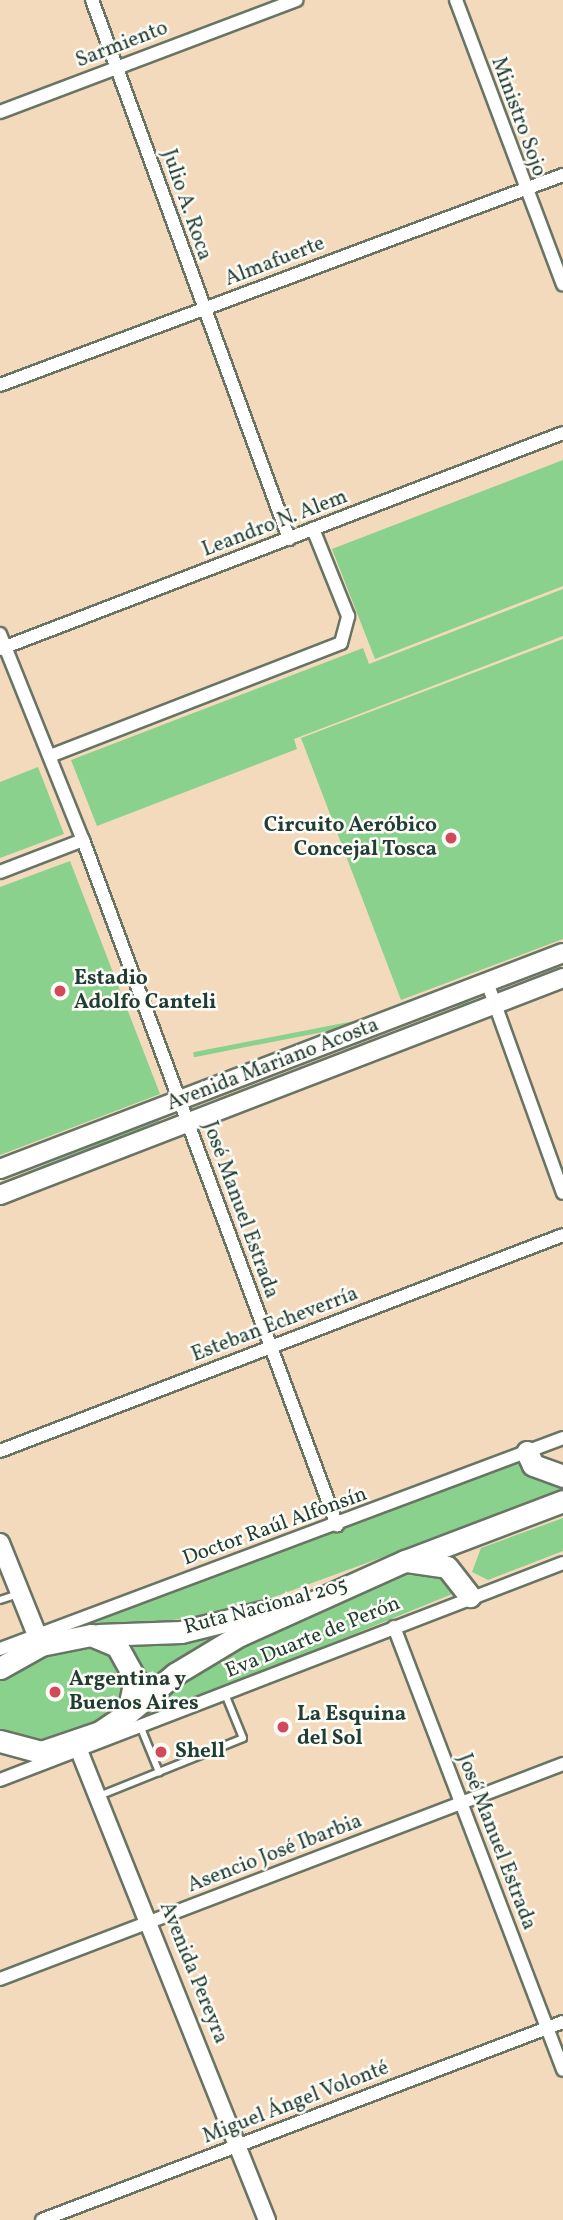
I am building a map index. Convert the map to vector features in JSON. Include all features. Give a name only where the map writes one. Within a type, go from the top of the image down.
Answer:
[{"type":"main road","name":"Avenida Mariano Acosta","points":[[0,1169],[563,953]]},
{"type":"main road","name":"Avenida Mariano Acosta","points":[[0,1195],[563,978]]},
{"type":"main road","points":[[527,1452],[533,1465],[563,1476]]},
{"type":"main road","name":"Ruta Nacional 205","points":[[0,1754],[77,1748],[135,1720],[206,1653],[405,1561],[563,1501]]},
{"type":"main road","points":[[0,1543],[40,1640]]},
{"type":"main road","points":[[405,1561],[447,1567],[470,1596]]},
{"type":"main road","name":"Ruta Nacional 205","points":[[2,1663],[40,1640],[194,1629],[358,1582]]},
{"type":"main road","points":[[91,1635],[117,1646],[133,1667],[135,1720]]},
{"type":"main road","points":[[0,1741],[41,1752]]},
{"type":"street","name":"Julio A. Roca","points":[[92,0],[202,310],[289,539]]},
{"type":"street","name":"Sarmiento","points":[[0,112],[297,0]]},
{"type":"street","name":"Ministro Sojo","points":[[456,0],[523,190],[563,285]]},
{"type":"street","name":"Almafuerte","points":[[0,385],[563,174]]},
{"type":"street","name":"Leandro N. Alem","points":[[3,648],[563,433]]},
{"type":"street","points":[[50,756],[341,643],[348,616],[313,529]]},
{"type":"street","name":"José Manuel Estrada","points":[[0,634],[3,648],[83,840],[337,1525]]},
{"type":"street","points":[[0,872],[83,840]]},
{"type":"street","points":[[486,982],[563,1192]]},
{"type":"street","name":"Esteban Echeverría","points":[[0,1451],[563,1235]]},
{"type":"street","name":"Doctor Raúl Alfonsín","points":[[40,1640],[563,1438]]},
{"type":"street","name":"Eva Duarte de Perón","points":[[135,1720],[226,1694],[470,1596],[563,1563]]},
{"type":"street","name":"José Manuel Estrada","points":[[394,1627],[563,2070]]},
{"type":"street","points":[[0,1780],[77,1748]]},
{"type":"street","name":"Avenida Pereyra","points":[[77,1748],[267,2220]]},
{"type":"street","name":"Asencio José Ibarbia","points":[[0,1979],[563,1764]]},
{"type":"street","name":"Miguel Ángel Volonté","points":[[42,2220],[563,2022]]},
{"type":"lane","points":[[0,1600],[20,1593]]},
{"type":"lane","points":[[97,1797],[243,1738],[226,1694]]},
{"type":"lane","points":[[135,1720],[159,1772]]},
{"type":"green space","points":[[563,460],[563,586],[375,659],[332,549]]},
{"type":"green space","points":[[563,589],[563,636],[294,739],[297,749],[97,826],[71,760],[363,648],[369,664]]},
{"type":"green space","name":"Circuito Aeróbico Concejal Tosca","points":[[563,639],[563,939],[401,1000],[301,738]]},
{"type":"green space","points":[[38,767],[64,834],[0,858],[0,782]]},
{"type":"green space","name":"Estadio Adolfo Canteli","points":[[70,861],[160,1094],[0,1155],[0,887]]},
{"type":"green space","points":[[467,999],[468,1004],[194,1057],[193,1052]]},
{"type":"green space","points":[[158,1119],[160,1124],[3,1187],[1,1182]]},
{"type":"green space","points":[[522,1461],[563,1484],[563,1491],[244,1608],[137,1626],[78,1628]]},
{"type":"green space","points":[[563,1518],[563,1551],[488,1580],[472,1572],[481,1548]]},
{"type":"green space","points":[[402,1575],[436,1576],[462,1590],[110,1734],[183,1675],[295,1615]]},
{"type":"green space","points":[[244,1622],[138,1700],[137,1660],[122,1643]]},
{"type":"green space","points":[[98,1644],[124,1665],[128,1692],[112,1717],[41,1745],[13,1741],[0,1730],[0,1679],[11,1668],[32,1656]]},
{"type":"place","name":"Circuito Aeróbico Concejal Tosca","points":[[451,838]]},
{"type":"place","name":"Estadio Adolfo Canteli","points":[[60,991]]},
{"type":"place","name":"Argentina y Buenos Aires","points":[[55,1692]]},
{"type":"place","name":"La Esquina del Sol","points":[[283,1727]]},
{"type":"place","name":"Shell","points":[[161,1752]]}]
